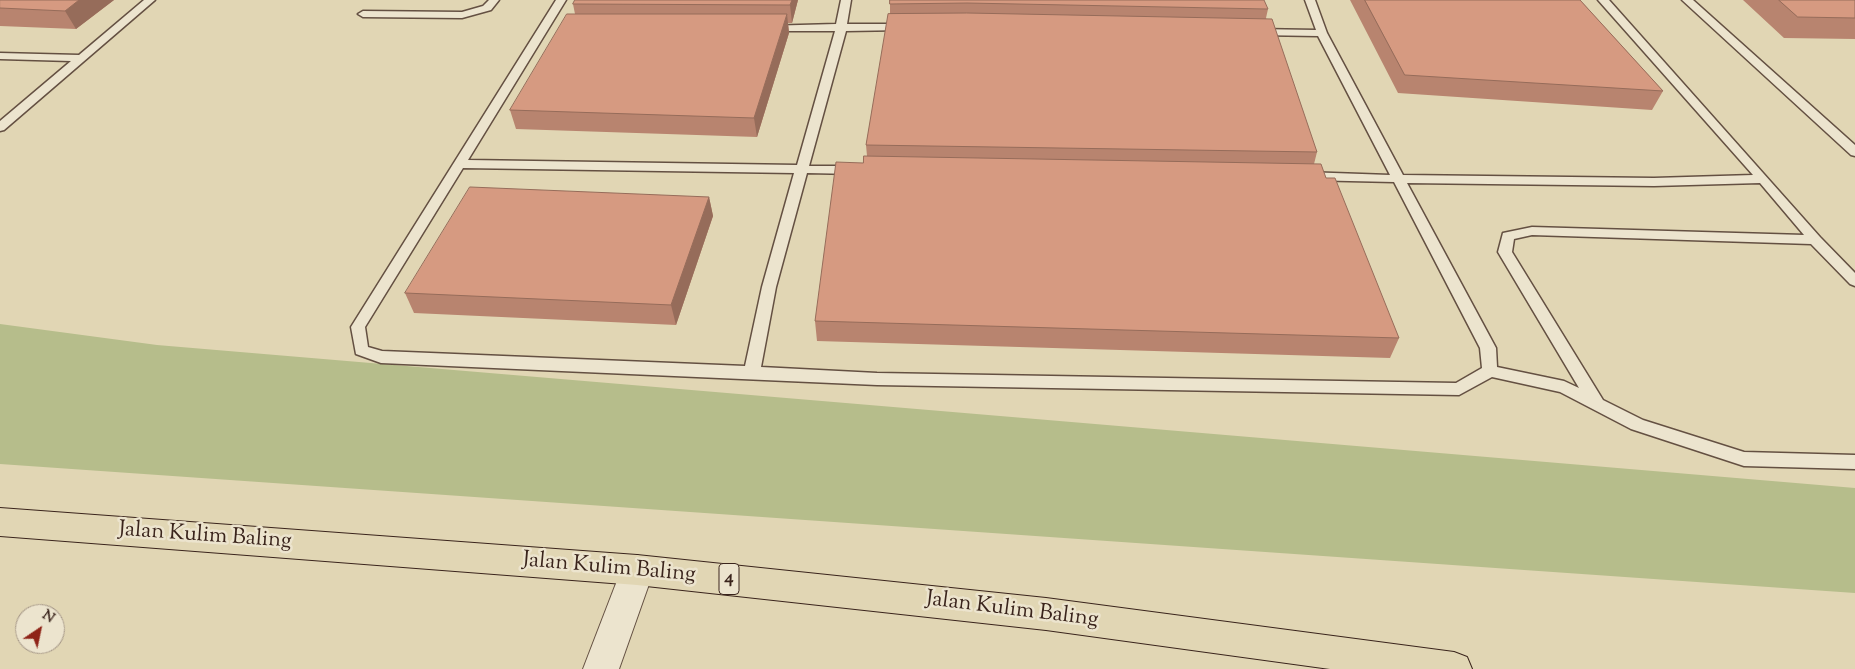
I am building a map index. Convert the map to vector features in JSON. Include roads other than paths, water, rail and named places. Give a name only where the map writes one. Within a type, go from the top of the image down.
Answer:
[{"type":"main road","name":"Jalan Kulim Baling","points":[[0,522],[636,570],[1046,614],[1454,669]]},
{"type":"street","points":[[601,669],[636,570]]},
{"type":"lane","points":[[0,127],[150,0]]},
{"type":"lane","points":[[362,14],[462,15],[487,8],[494,0]]},
{"type":"lane","points":[[561,0],[549,27],[358,327],[361,350],[381,357],[887,379],[1459,389],[1490,371],[1564,386],[1637,425],[1744,459],[1855,462]]},
{"type":"lane","points":[[752,372],[769,287],[846,0]]},
{"type":"lane","points":[[1310,0],[1322,33],[1488,348],[1490,371]]},
{"type":"lane","points":[[1603,0],[1815,240],[1855,281]]},
{"type":"lane","points":[[1687,0],[1855,152]]},
{"type":"lane","points":[[762,28],[918,27]]},
{"type":"lane","points":[[1243,32],[1322,33]]},
{"type":"lane","points":[[0,56],[82,58]]},
{"type":"lane","points":[[460,164],[870,170]]},
{"type":"lane","points":[[1292,176],[1644,182],[1763,179]]},
{"type":"lane","points":[[1597,404],[1505,252],[1508,236],[1532,231],[1815,240]]}]
